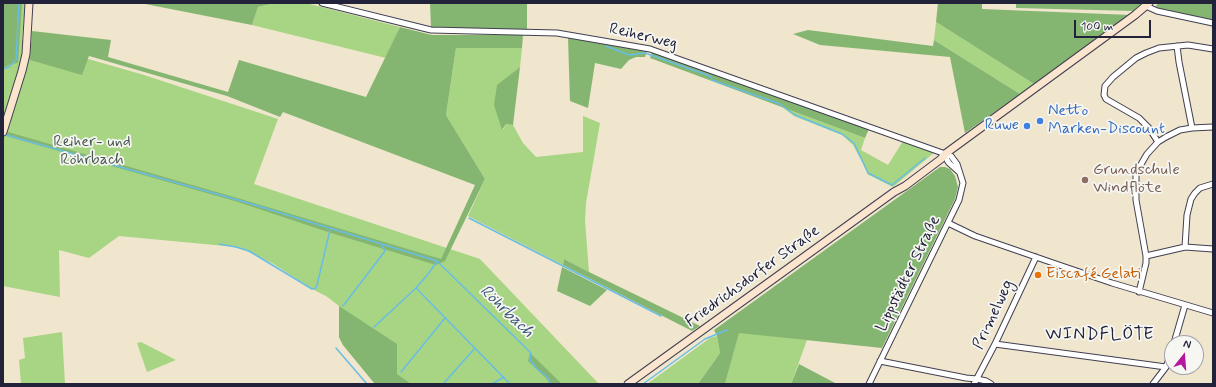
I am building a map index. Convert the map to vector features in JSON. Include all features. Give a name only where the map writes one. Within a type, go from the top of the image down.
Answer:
[{"type":"main road","points":[[3,132],[26,54],[29,3]]},
{"type":"main road","name":"Friedrichsdorfer Straße","points":[[628,384],[894,192],[933,166],[946,154],[1098,43],[1147,5]]},
{"type":"street","name":"Reiherweg","points":[[322,3],[431,30],[557,33],[650,49],[946,154]]},
{"type":"street","points":[[1147,5],[1157,11],[1213,23]]},
{"type":"street","points":[[1158,142],[1149,128],[1139,118],[1111,103],[1106,98],[1104,95],[1105,86],[1113,77],[1136,58],[1159,48],[1188,45],[1213,49]]},
{"type":"street","points":[[1177,46],[1192,128]]},
{"type":"street","points":[[1139,292],[1145,271],[1146,256],[1136,200],[1136,174],[1147,154],[1158,142],[1180,130],[1213,127]]},
{"type":"street","name":"Lippstädter Straße","points":[[869,384],[963,190],[963,183],[960,173],[949,163],[946,154]]},
{"type":"street","points":[[1185,247],[1187,215],[1191,199],[1200,188],[1213,184]]},
{"type":"street","points":[[948,223],[975,236],[1036,258],[1139,292],[1213,313]]},
{"type":"street","points":[[1146,256],[1185,247],[1213,248]]},
{"type":"street","name":"Primelweg","points":[[974,384],[1036,258]]},
{"type":"street","points":[[1177,335],[1186,305]]},
{"type":"street","points":[[995,344],[1164,367]]},
{"type":"street","points":[[880,361],[977,379],[991,384]]},
{"type":"street","points":[[1153,384],[1164,370]]},
{"type":"green space","name":"Reiher- und Röhrbach","points":[[3,3],[25,3],[22,40],[144,75],[278,119],[254,184],[480,259],[599,384],[375,384],[343,345],[339,337],[339,306],[326,296],[272,263],[236,247],[119,236],[89,258],[59,250],[60,297],[3,286]]},
{"type":"green space","points":[[3,3],[22,3],[18,63],[11,64],[3,68]]},
{"type":"green space","points":[[140,3],[275,3],[258,7],[252,25]]},
{"type":"green space","points":[[275,3],[306,3],[400,27],[386,58],[252,25],[258,7]]},
{"type":"green space","points":[[430,3],[527,3],[527,30],[431,27]]},
{"type":"green space","points":[[938,3],[982,3],[982,9],[1131,15],[1034,84],[936,22]]},
{"type":"green space","points":[[1016,3],[1143,3],[1135,11],[1016,8]]},
{"type":"green space","points":[[1158,3],[1213,3],[1213,20],[1158,8],[1156,6]]},
{"type":"green space","points":[[936,22],[1034,84],[1020,94],[934,40]]},
{"type":"green space","points":[[400,27],[432,35],[523,35],[522,48],[456,48],[446,115],[485,179],[445,261],[436,265],[328,232],[238,202],[6,136],[8,132],[241,199],[441,259],[475,185],[283,112],[280,117],[227,96],[89,56],[82,75],[30,60],[32,31],[111,40],[108,57],[228,92],[239,60],[366,97]]},
{"type":"green space","points":[[808,30],[933,46],[934,40],[1020,94],[965,133],[950,57],[820,45],[793,34]]},
{"type":"green space","points":[[568,38],[647,51],[645,57],[636,57],[629,60],[621,69],[595,63],[588,108],[570,101]]},
{"type":"green space","points":[[456,48],[522,48],[520,67],[497,86],[503,130],[506,124],[513,125],[523,143],[536,157],[583,152],[583,116],[600,123],[586,203],[585,221],[589,272],[564,259],[563,265],[468,216],[485,179],[446,115]]},
{"type":"green space","points":[[652,52],[869,129],[865,138],[650,58]]},
{"type":"green space","points":[[520,67],[513,125],[506,124],[502,130],[494,105],[497,85]]},
{"type":"green space","points":[[782,107],[865,138],[861,150],[888,165],[903,141],[935,152],[893,187],[867,174],[867,171],[853,145],[842,135],[794,116]]},
{"type":"green space","points":[[940,167],[950,169],[955,176],[958,187],[955,199],[882,348],[739,333],[725,384],[698,384],[720,353],[717,336],[714,330]]},
{"type":"green space","points":[[564,259],[700,326],[692,331],[563,265]]},
{"type":"green space","points":[[562,267],[607,290],[590,306],[557,291]]},
{"type":"green space","points":[[339,306],[397,344],[397,374],[411,384],[375,384],[343,345],[339,337]]},
{"type":"green space","points":[[62,332],[65,384],[21,384],[19,360],[25,358],[23,338]]},
{"type":"green space","points":[[739,332],[807,340],[791,384],[725,384]]},
{"type":"green space","points":[[717,336],[720,353],[698,384],[647,384],[710,338]]},
{"type":"green space","points":[[141,342],[176,360],[147,372],[137,343]]},
{"type":"green space","points":[[530,353],[562,384],[550,384],[546,378],[528,361]]},
{"type":"green space","points":[[799,364],[837,384],[791,384]]},
{"type":"waterway","name":"Röhrbach","points":[[3,69],[9,67],[16,60],[19,3]]},
{"type":"waterway","points":[[606,46],[629,55],[645,53],[710,76],[712,80],[780,104],[795,115],[842,134],[854,143],[868,173],[892,185],[925,158]]},
{"type":"waterway","points":[[6,135],[245,202],[437,261],[531,353],[530,360],[536,368],[547,377],[551,384]]},
{"type":"waterway","points":[[469,218],[661,316]]},
{"type":"waterway","points":[[219,244],[249,251],[312,289],[316,288],[317,285],[330,230]]},
{"type":"waterway","points":[[343,306],[385,251],[382,246]]},
{"type":"waterway","points":[[374,327],[416,288],[437,261]]},
{"type":"waterway","points":[[416,288],[510,384]]},
{"type":"waterway","points":[[401,372],[445,318]]},
{"type":"waterway","name":"Röhrbach","points":[[643,384],[705,339],[727,330]]},
{"type":"waterway","points":[[336,348],[367,384]]},
{"type":"waterway","points":[[443,384],[475,348]]},
{"type":"waterway","points":[[492,384],[504,377]]},
{"type":"place","name":"Netto Marken-Discount","points":[[1040,121]]},
{"type":"place","name":"Ruwe","points":[[1027,126]]},
{"type":"place","name":"Grundschule Windflöte","points":[[1085,180]]},
{"type":"place","name":"Eiscafé Gelati","points":[[1038,275]]},
{"type":"district","name":"WINDFLÖTE","points":[[1100,335]]}]
